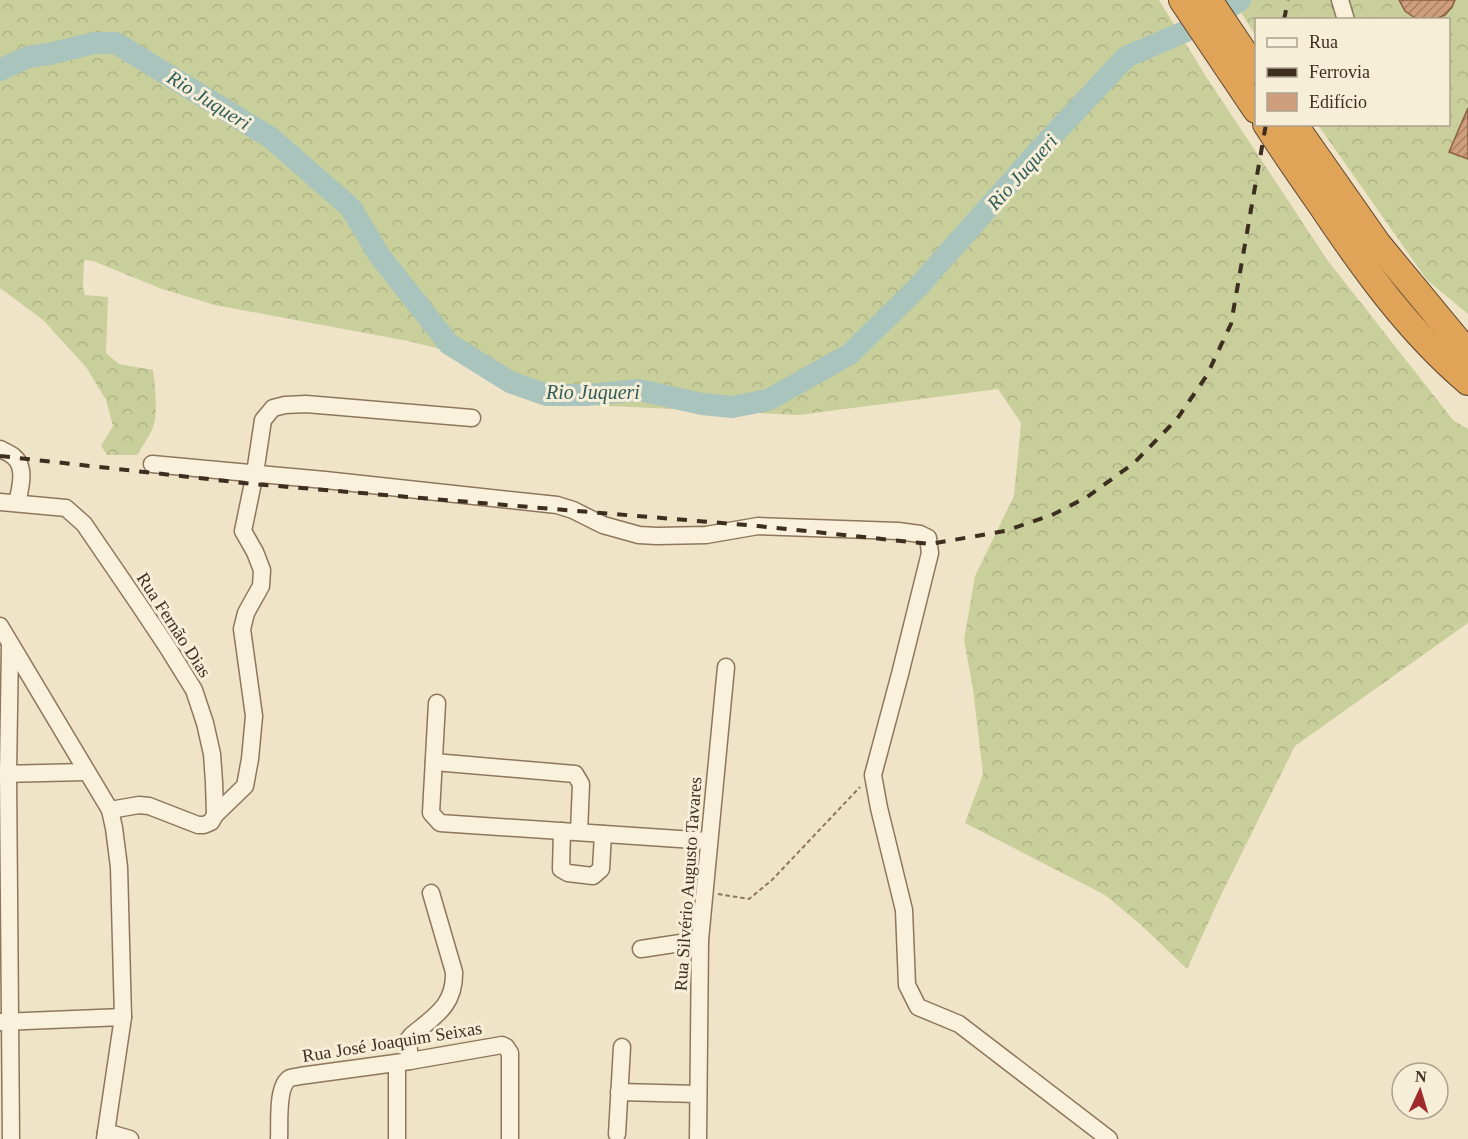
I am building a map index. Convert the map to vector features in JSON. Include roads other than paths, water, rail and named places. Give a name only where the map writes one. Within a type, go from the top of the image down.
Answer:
[{"type":"highway","points":[[1182,0],[1231,53],[1255,69]]},
{"type":"highway","points":[[1209,0],[1254,105]]},
{"type":"highway","points":[[1278,129],[1378,244],[1468,353]]},
{"type":"highway","points":[[1278,129],[1355,255],[1407,322],[1452,369],[1468,382]]},
{"type":"street","points":[[1340,0],[1345,18]]},
{"type":"street","points":[[110,810],[139,805],[149,806],[198,825],[204,825],[212,822],[215,815],[245,786],[254,716],[242,629],[246,614],[261,586],[262,570],[243,531],[255,473],[262,420],[273,408],[306,404],[472,418]]},
{"type":"street","points":[[0,449],[15,458],[21,469],[21,484],[8,503]]},
{"type":"street","points":[[152,464],[557,505],[603,525],[657,536],[706,535],[758,526],[898,531],[920,534],[928,538],[930,553],[873,775],[904,910],[907,985],[918,1007],[959,1024],[1109,1139]]},
{"type":"street","name":"Rua Fernão Dias","points":[[8,503],[66,508],[84,524],[168,648],[194,690],[205,723],[212,754],[215,815]]},
{"type":"street","points":[[0,626],[110,810],[119,867],[123,1017],[106,1135],[130,1139]]},
{"type":"street","points":[[10,644],[4,774],[5,1022],[11,1139]]},
{"type":"street","name":"Rua Silvério Augusto Tavares","points":[[698,1139],[700,940],[726,667]]},
{"type":"street","points":[[437,703],[431,813],[440,823],[709,841]]},
{"type":"street","points":[[434,762],[575,774],[581,784],[579,832]]},
{"type":"street","points":[[4,774],[86,771]]},
{"type":"street","points":[[561,831],[561,868],[568,873],[592,876],[601,869],[603,834]]},
{"type":"street","points":[[396,1139],[408,1040],[442,1011],[452,994],[454,972],[431,893]]},
{"type":"street","points":[[641,949],[700,940]]},
{"type":"street","points":[[5,1022],[123,1017]]},
{"type":"street","name":"Rua José Joaquim Seixas","points":[[279,1139],[281,1093],[289,1079],[502,1045],[510,1053],[510,1139]]},
{"type":"street","points":[[617,1134],[621,1047]]},
{"type":"street","points":[[619,1092],[698,1094]]},
{"type":"waterway","name":"Rio Juqueri","points":[[0,70],[28,57],[94,43],[116,43],[271,138],[351,208],[379,255],[449,344],[510,382],[547,395],[586,395],[639,390],[702,404],[732,407],[768,400],[850,354],[918,287],[1042,147],[1126,57],[1207,22],[1240,0]]},
{"type":"railway","points":[[1284,18],[1288,0]]},
{"type":"railway","points":[[0,456],[253,484],[758,526],[930,544],[1005,531],[1052,515],[1087,497],[1134,463],[1177,419],[1207,375],[1231,324],[1266,126]]}]
